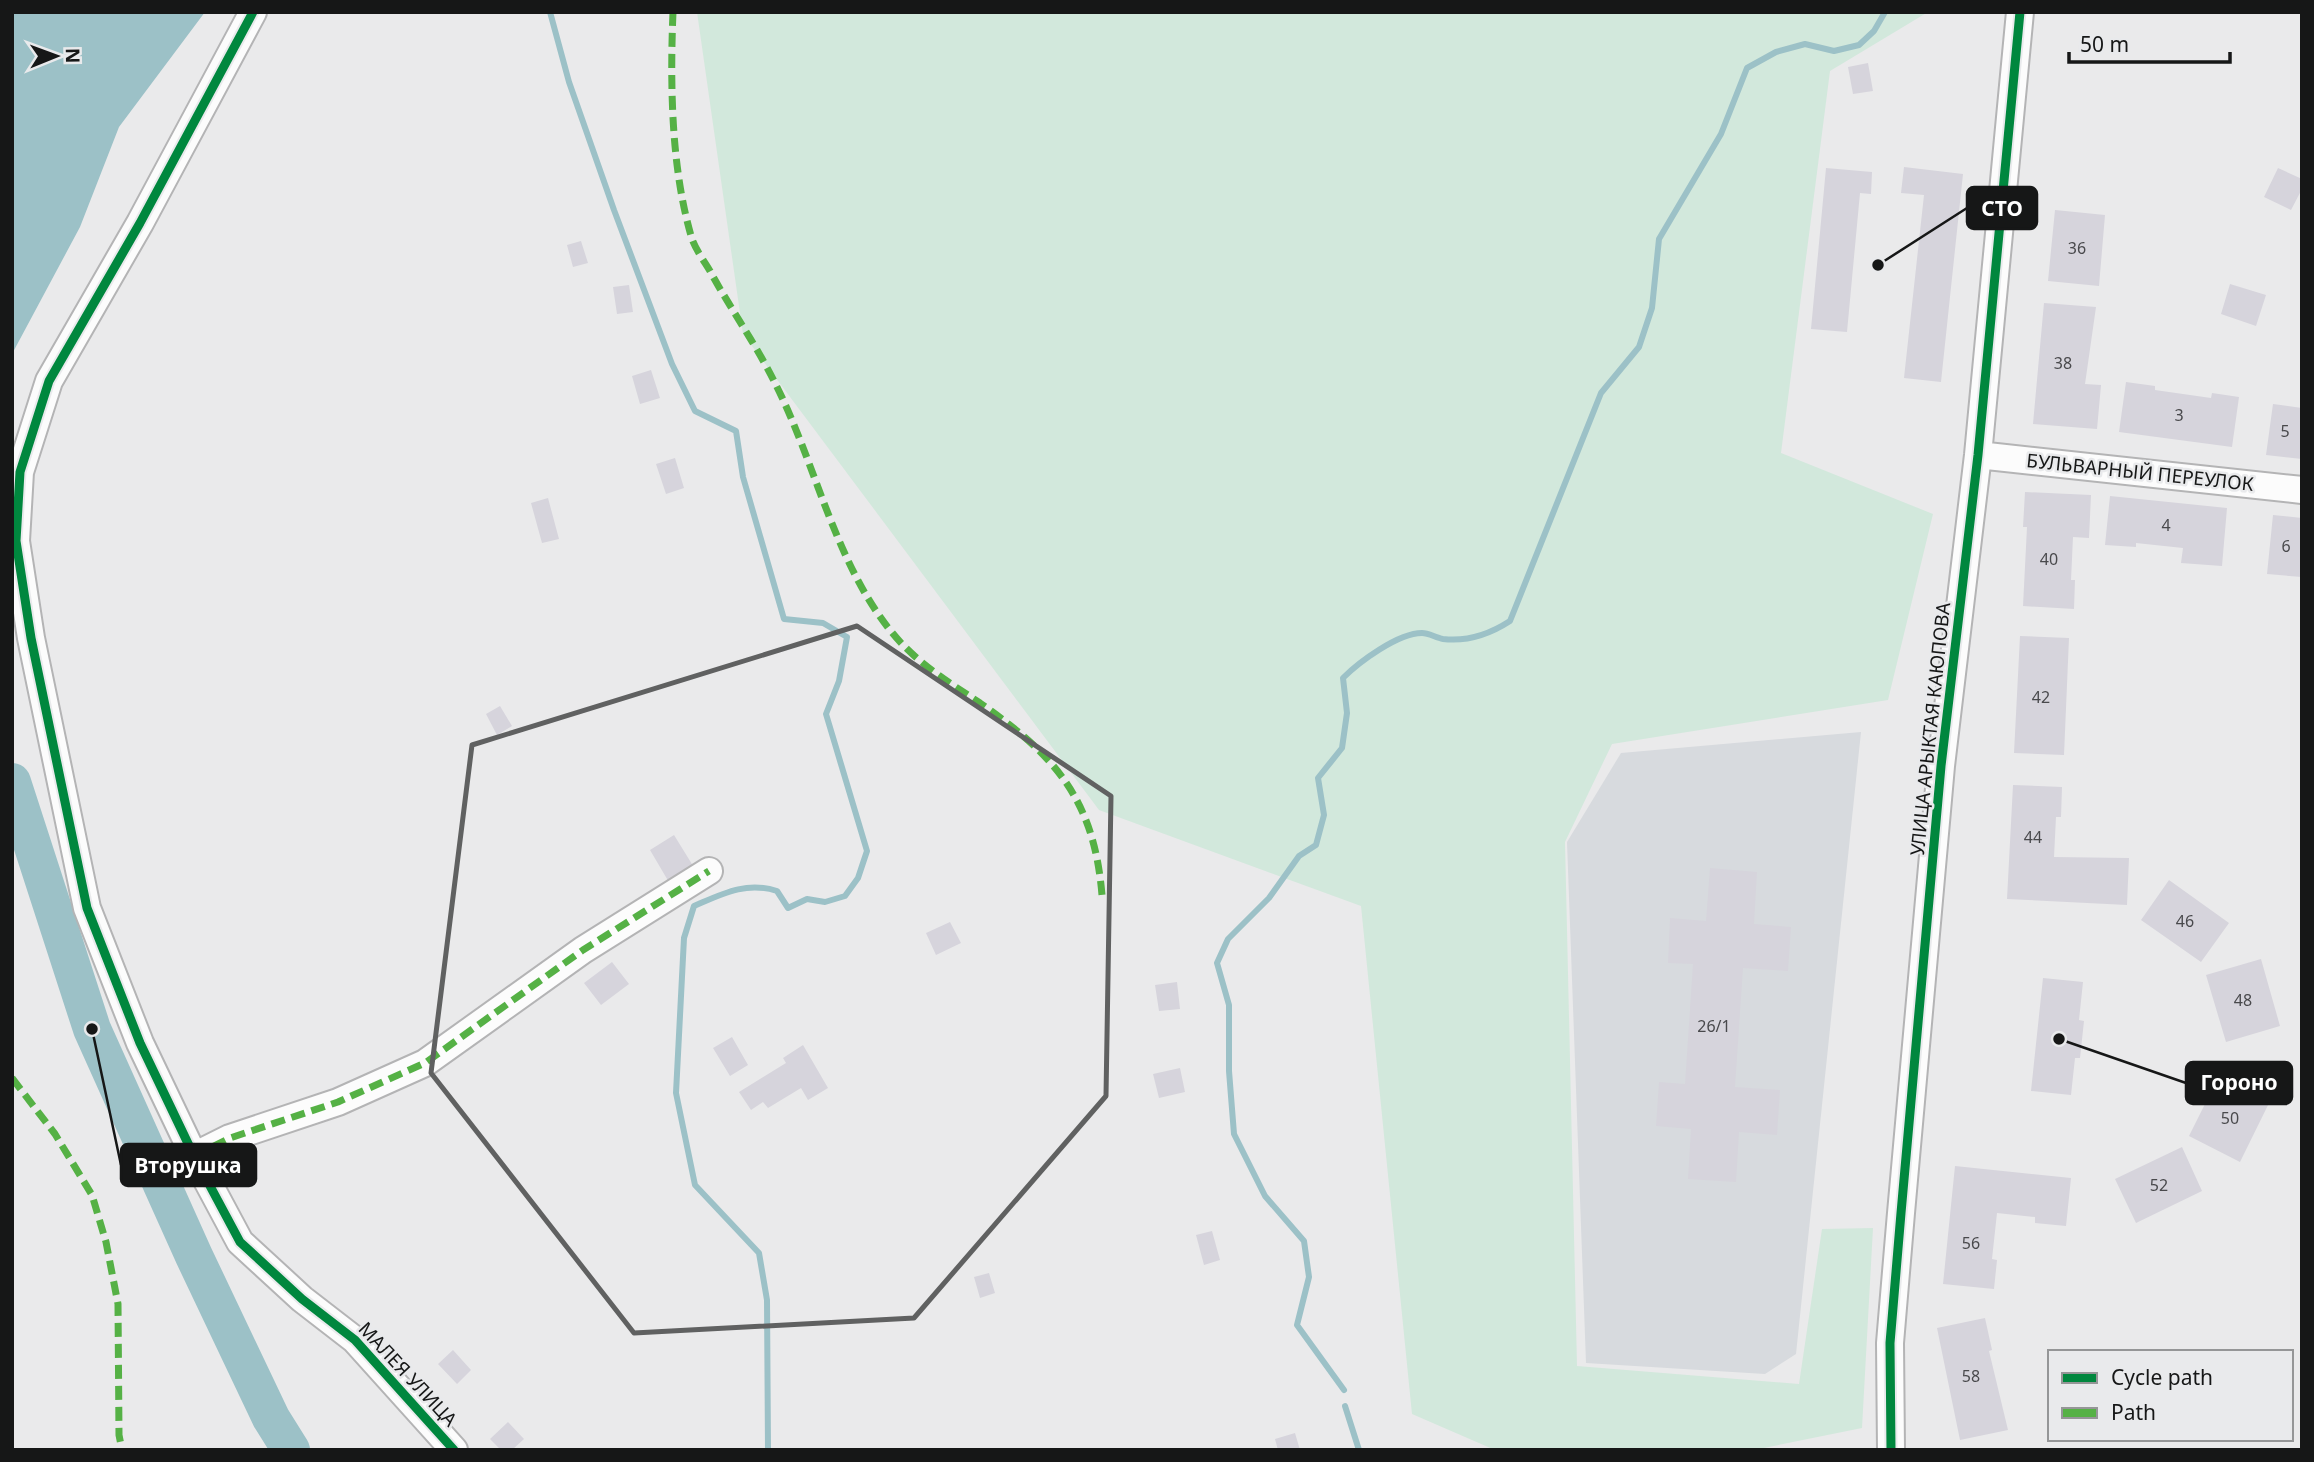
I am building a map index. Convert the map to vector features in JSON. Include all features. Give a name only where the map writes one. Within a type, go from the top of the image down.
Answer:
[{"type":"street","name":"МАЛЕЯ УЛИЦА","points":[[253,12],[141,223],[49,381],[20,472],[16,541],[31,638],[87,908],[141,1043],[194,1156],[240,1242],[302,1298],[355,1340],[454,1450]]},
{"type":"street","name":"УЛИЦА АРЫКТАЯ КАЮПОВА","points":[[1891,1450],[1890,1343],[1941,766],[1979,455],[2020,12]]},
{"type":"street","name":"БУЛЬВАРНЫЙ ПЕРЕУЛОК","points":[[1979,455],[2302,490]]},
{"type":"street","points":[[194,1156],[230,1138],[338,1102],[425,1063],[583,950],[709,871]]},
{"type":"highlighted area","points":[[857,626],[1111,796],[1106,1096],[914,1318],[634,1333],[431,1073],[472,745]]},
{"type":"shaded area","points":[[1861,732],[1796,1354],[1765,1374],[1586,1363],[1567,842],[1621,753]]},
{"type":"green space","points":[[697,12],[1928,12],[1830,71],[1781,453],[1933,514],[1888,700],[1612,744],[1565,842],[1577,1366],[1799,1384],[1822,1229],[1873,1228],[1862,1428],[1754,1450],[1495,1450],[1412,1414],[1361,906],[1099,810],[743,334]]},
{"type":"water","points":[[12,12],[205,12],[119,127],[80,227],[12,354]]},
{"type":"building","points":[[1868,63],[1873,91],[1853,94],[1848,67]]},
{"type":"building","points":[[1904,167],[1963,174],[1941,382],[1904,378],[1924,195],[1901,193]]},
{"type":"building","points":[[1826,168],[1872,172],[1871,194],[1860,193],[1847,332],[1811,329]]},
{"type":"building","points":[[2278,168],[2302,179],[2302,189],[2291,210],[2264,197]]},
{"type":"building","points":[[2055,210],[2105,215],[2099,286],[2048,281]]},
{"type":"building","points":[[581,241],[588,263],[573,267],[567,245]]},
{"type":"building","points":[[2230,284],[2266,295],[2256,326],[2221,314]]},
{"type":"building","points":[[629,285],[633,312],[617,314],[613,287]]},
{"type":"building","points":[[2044,303],[2096,307],[2085,384],[2101,385],[2097,429],[2033,424]]},
{"type":"building","points":[[651,370],[660,398],[640,404],[632,376]]},
{"type":"building","points":[[2126,382],[2155,386],[2155,390],[2211,398],[2212,393],[2239,397],[2232,447],[2119,432]]},
{"type":"building","points":[[2273,404],[2302,408],[2302,459],[2266,455]]},
{"type":"building","points":[[675,458],[684,488],[666,494],[656,464]]},
{"type":"building","points":[[2025,492],[2091,495],[2089,538],[2073,537],[2071,580],[2075,580],[2074,609],[2023,606],[2027,527],[2023,527]]},
{"type":"building","points":[[2110,496],[2227,508],[2222,566],[2181,563],[2183,548],[2136,543],[2136,547],[2105,545]]},
{"type":"building","points":[[548,498],[559,539],[542,543],[531,503]]},
{"type":"building","points":[[2273,515],[2302,518],[2302,577],[2267,574]]},
{"type":"building","points":[[2020,636],[2069,638],[2064,755],[2014,753]]},
{"type":"building","points":[[500,706],[512,726],[497,735],[486,714]]},
{"type":"building","points":[[2013,785],[2062,787],[2061,817],[2056,817],[2054,857],[2129,858],[2127,905],[2007,899]]},
{"type":"building","points":[[674,835],[695,869],[670,884],[650,850]]},
{"type":"building","points":[[1710,868],[1757,872],[1754,924],[1791,927],[1788,971],[1743,968],[1735,1087],[1780,1090],[1777,1135],[1739,1132],[1736,1182],[1688,1179],[1691,1129],[1656,1126],[1659,1082],[1685,1084],[1693,964],[1668,963],[1670,918],[1706,921]]},
{"type":"building","points":[[2169,880],[2229,923],[2201,962],[2141,920]]},
{"type":"building","points":[[950,922],[961,943],[936,955],[926,933]]},
{"type":"building","points":[[2261,959],[2280,1026],[2226,1042],[2206,975]]},
{"type":"building","points":[[612,962],[629,984],[601,1005],[584,983]]},
{"type":"building","points":[[2043,978],[2083,982],[2079,1020],[2084,1021],[2080,1058],[2075,1058],[2071,1095],[2031,1091]]},
{"type":"building","points":[[1177,982],[1180,1009],[1159,1011],[1155,985]]},
{"type":"building","points":[[732,1037],[748,1065],[730,1076],[713,1048]]},
{"type":"building","points":[[803,1045],[828,1088],[808,1100],[801,1088],[768,1108],[763,1102],[751,1110],[739,1092],[786,1063],[783,1058]]},
{"type":"building","points":[[1180,1068],[1185,1092],[1159,1098],[1153,1074]]},
{"type":"building","points":[[2220,1074],[2271,1099],[2240,1162],[2189,1136]]},
{"type":"building","points":[[2182,1147],[2202,1191],[2136,1223],[2115,1179]]},
{"type":"building","points":[[1955,1166],[2071,1178],[2066,1226],[2035,1223],[2035,1217],[1997,1213],[1992,1259],[1997,1260],[1994,1289],[1943,1284]]},
{"type":"building","points":[[1212,1231],[1220,1260],[1204,1265],[1196,1235]]},
{"type":"building","points":[[989,1273],[995,1293],[980,1298],[974,1277]]},
{"type":"building","points":[[1985,1318],[1992,1350],[1989,1351],[2008,1430],[1960,1440],[1937,1328]]},
{"type":"building","points":[[453,1350],[471,1370],[457,1384],[438,1364]]},
{"type":"building","points":[[508,1422],[524,1439],[512,1450],[501,1450],[490,1439]]},
{"type":"building","points":[[1295,1433],[1300,1450],[1278,1450],[1275,1439]]},
{"type":"waterway","points":[[550,12],[569,82],[672,364],[695,411],[736,431],[743,477],[784,619],[823,623],[847,637],[839,681],[826,714],[867,851],[858,878],[845,896],[825,902],[807,899],[788,908],[777,891],[766,888],[744,888],[724,893],[694,906],[684,938],[676,1093],[695,1185],[759,1253],[767,1300],[768,1450]]},
{"type":"waterway","points":[[1344,1390],[1297,1325],[1309,1277],[1304,1241],[1265,1196],[1234,1134],[1229,1071],[1229,1005],[1217,963],[1228,939],[1269,898],[1299,856],[1316,845],[1324,815],[1318,778],[1342,748],[1347,713],[1343,678],[1369,657],[1412,634],[1422,633],[1452,640],[1470,638],[1495,630],[1510,621],[1601,393],[1639,347],[1652,308],[1659,239],[1721,134],[1747,68],[1776,52],[1805,44],[1834,51],[1859,45],[1874,31],[1885,12]]},
{"type":"waterway","points":[[12,782],[92,1029],[194,1256],[271,1418],[291,1450]]},
{"type":"waterway","points":[[1345,1406],[1359,1450]]},
{"type":"marked path","points":[[673,12],[672,97],[676,155],[692,239],[774,381],[854,573],[890,630],[910,652],[1007,723],[1050,762],[1080,806],[1098,862],[1102,895]]},
{"type":"marked path","points":[[194,1156],[230,1138],[338,1102],[425,1063],[583,950],[709,871]]},
{"type":"marked path","points":[[12,1078],[55,1134],[92,1195],[106,1242],[118,1304],[119,1435],[122,1450]]},
{"type":"cycle path","points":[[253,12],[140,223],[49,381],[20,472],[16,541],[31,638],[87,908],[140,1043],[194,1156],[240,1242],[302,1299],[355,1340],[454,1450]]},
{"type":"cycle path","points":[[1891,1450],[1890,1343],[1941,766],[1978,455],[2020,12]]},
{"type":"place","name":"СТО","points":[[1878,265]]},
{"type":"place","name":"Вторушка","points":[[92,1029]]},
{"type":"place","name":"Гороно","points":[[2059,1039]]}]
